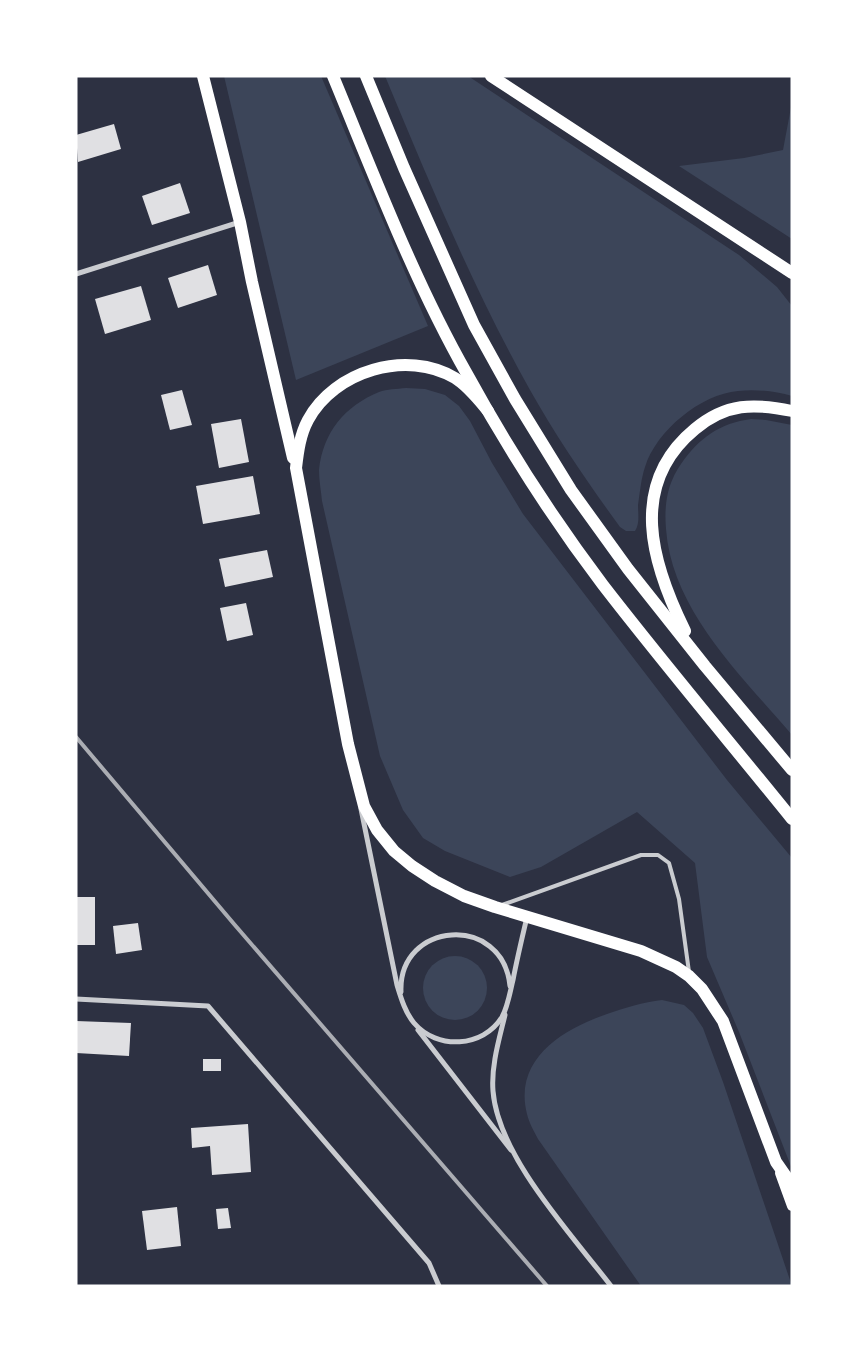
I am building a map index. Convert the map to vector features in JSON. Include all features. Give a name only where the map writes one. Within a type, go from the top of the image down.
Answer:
[{"type":"main road","points":[[203,76],[240,222],[254,291],[296,468],[348,744],[364,806],[377,830],[394,851],[435,882],[464,896],[495,907],[641,951],[669,963],[689,976],[702,989],[723,1021],[792,1206]]},
{"type":"main road","points":[[333,76],[412,263],[447,338],[488,411],[545,503],[602,584],[792,818]]},
{"type":"main road","points":[[366,76],[404,168],[474,325],[515,399],[571,490],[628,569],[705,666],[792,770]]},
{"type":"main road","points":[[491,76],[792,273]]},
{"type":"main road","points":[[749,245],[792,284]]},
{"type":"main road","points":[[296,468],[299,442],[308,420],[319,404],[332,391],[348,380],[384,367],[401,365],[421,366],[440,371],[456,379],[471,391],[488,411]]},
{"type":"main road","points":[[705,666],[685,631],[662,581],[653,539],[653,497],[657,480],[665,464],[686,436],[716,414],[733,408],[751,406],[768,406],[792,411]]},
{"type":"main road","points":[[776,1162],[792,1185]]},
{"type":"street","points":[[76,274],[240,222]]},
{"type":"street","points":[[348,744],[392,964],[403,1002],[413,1022],[523,1166]]},
{"type":"street","points":[[527,916],[494,1068],[493,1093],[503,1129],[534,1188],[611,1286]]},
{"type":"street","points":[[403,1002],[402,982],[404,971],[415,952],[432,940],[452,934],[473,937],[491,947],[508,973],[509,995]]},
{"type":"street","points":[[76,998],[208,1006],[429,1263],[439,1286]]},
{"type":"street","points":[[413,1022],[429,1036],[449,1042],[470,1041],[489,1031],[502,1016],[507,1006]]},
{"type":"lane","points":[[495,907],[641,855],[658,855],[669,864],[679,899],[689,976]]},
{"type":"shaded area","points":[[224,76],[321,76],[428,326],[296,380]]},
{"type":"shaded area","points":[[385,76],[468,76],[739,255],[777,287],[792,306],[792,396],[758,390],[738,391],[709,399],[682,417],[659,440],[645,467],[638,505],[638,522],[635,531],[626,531],[620,527],[596,494],[551,425],[509,352],[435,196]]},
{"type":"shaded area","points":[[792,102],[792,239],[679,166],[744,158],[783,150]]},
{"type":"shaded area","points":[[406,388],[425,389],[445,395],[459,406],[470,421],[492,463],[523,514],[727,780],[792,858],[792,1169],[739,1032],[707,957],[695,863],[637,812],[541,867],[510,877],[445,851],[423,838],[403,810],[380,756],[322,501],[319,470],[325,444],[331,432],[346,413],[379,392]]},
{"type":"shaded area","points":[[751,419],[792,425],[792,735],[732,666],[712,641],[695,615],[681,587],[671,559],[666,529],[666,503],[672,479],[681,464],[695,447],[711,433],[730,424]]},
{"type":"shaded area","points":[[449,956],[461,956],[478,965],[485,976],[487,988],[485,1000],[478,1011],[461,1020],[449,1020],[437,1015],[428,1006],[423,994],[423,982],[428,970],[437,961]]},
{"type":"shaded area","points":[[662,1000],[684,1005],[693,1013],[703,1028],[792,1286],[641,1286],[538,1139],[530,1124],[525,1095],[527,1077],[545,1049],[574,1028],[590,1020],[648,1002]]},
{"type":"building","points":[[114,124],[121,149],[78,162],[76,135]]},
{"type":"building","points":[[180,183],[190,213],[152,225],[142,196]]},
{"type":"building","points":[[208,265],[217,295],[178,308],[168,278]]},
{"type":"building","points":[[141,286],[151,320],[105,334],[95,299]]},
{"type":"building","points":[[182,390],[192,425],[170,430],[161,395]]},
{"type":"building","points":[[241,419],[249,462],[219,468],[211,424]]},
{"type":"building","points":[[253,476],[260,514],[203,524],[196,486]]},
{"type":"building","points":[[267,550],[273,577],[225,587],[219,559]]},
{"type":"building","points":[[246,603],[253,635],[227,641],[220,608]]},
{"type":"building","points":[[76,897],[95,897],[95,945],[76,945]]},
{"type":"building","points":[[138,923],[142,950],[116,954],[113,926]]},
{"type":"building","points":[[76,1021],[131,1023],[129,1056],[76,1053]]},
{"type":"building","points":[[203,1059],[221,1059],[221,1071],[203,1071]]},
{"type":"building","points":[[248,1124],[251,1172],[212,1175],[210,1146],[192,1148],[191,1128]]},
{"type":"building","points":[[177,1207],[181,1246],[147,1250],[142,1211]]},
{"type":"building","points":[[228,1208],[231,1228],[218,1229],[216,1209]]},
{"type":"railway","points":[[76,737],[234,924],[547,1286]]}]
